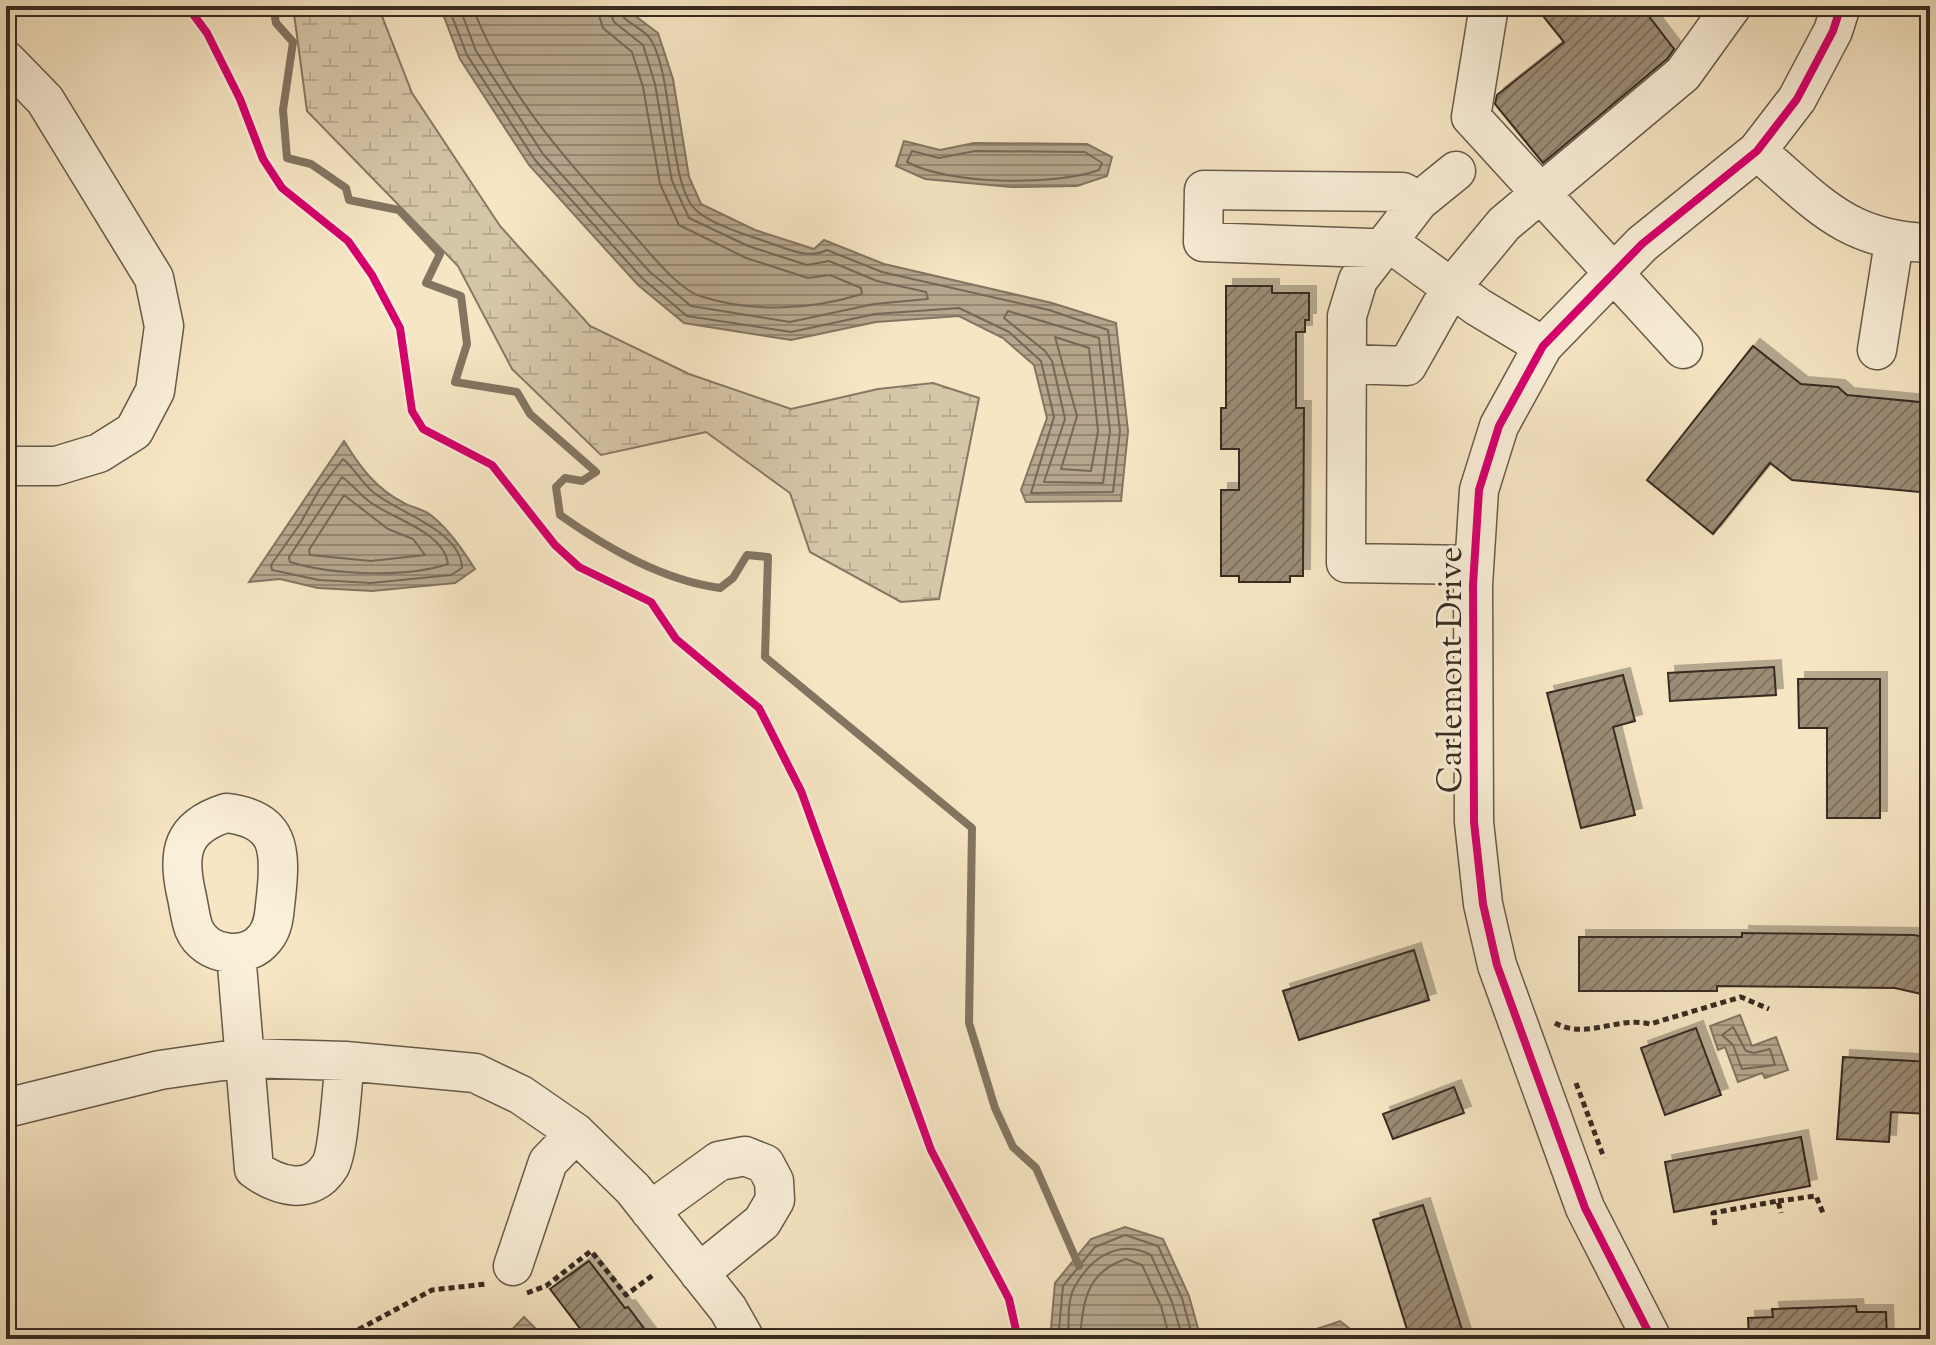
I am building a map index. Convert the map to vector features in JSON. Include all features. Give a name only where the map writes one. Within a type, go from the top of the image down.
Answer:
[{"type":"street","points":[[1489,6],[1471,117],[1615,270],[1683,349]]},
{"type":"street","points":[[1348,364],[1407,366],[1451,288],[1504,224],[1540,190],[1683,74],[1732,6]]},
{"type":"street","name":"Carlemont Drive","points":[[1652,1339],[1585,1208],[1497,965],[1483,904],[1474,822],[1474,565],[1479,490],[1499,426],[1543,346],[1615,270],[1757,151],[1797,99],[1833,31],[1841,6]]},
{"type":"street","points":[[6,60],[45,100],[147,266],[154,278],[164,326],[155,391],[134,431],[99,453],[56,466],[6,466]]},
{"type":"street","points":[[1757,151],[1823,208],[1872,236],[1912,242],[1877,350]]},
{"type":"street","points":[[1456,171],[1419,201],[1358,280],[1347,316],[1346,563],[1474,565]]},
{"type":"street","points":[[1419,201],[1403,192],[1204,190],[1203,242],[1398,249],[1451,288],[1543,346]]},
{"type":"street","points":[[236,953],[254,1169],[274,1183],[298,1186],[319,1179],[331,1164],[345,1061]]},
{"type":"street","points":[[6,1108],[160,1070],[243,1058],[345,1061],[475,1073],[521,1095],[576,1133],[650,1211],[745,1339]]},
{"type":"street","points":[[513,1266],[548,1162],[576,1133]]},
{"type":"street","points":[[650,1211],[719,1161],[745,1156],[765,1164],[775,1190],[775,1200],[769,1211],[762,1222],[699,1273]]},
{"type":"path","points":[[1555,1023],[1573,1031],[1635,1020],[1650,1024],[1741,997],[1769,1009]]},
{"type":"path","points":[[1573,1074],[1604,1158]]},
{"type":"path","points":[[1715,1225],[1713,1213],[1816,1196],[1823,1213]]},
{"type":"path","points":[[1778,1201],[1781,1213]]},
{"type":"green space","points":[[293,6],[378,6],[412,93],[500,226],[590,326],[689,374],[791,409],[878,389],[933,383],[979,398],[939,599],[901,602],[810,552],[790,493],[706,432],[601,455],[512,369],[458,266],[307,111]]},
{"type":"water","points":[[440,6],[622,6],[658,33],[673,79],[689,177],[701,204],[755,230],[814,249],[824,240],[884,264],[1052,303],[1116,323],[1128,431],[1121,501],[1026,502],[1021,490],[1047,418],[1034,365],[1003,338],[959,316],[876,322],[791,340],[684,323],[638,285],[529,165],[460,59]]},
{"type":"water","points":[[904,141],[940,150],[974,143],[1087,144],[1112,157],[1107,176],[1077,186],[1011,187],[925,179],[896,166]]},
{"type":"water","points":[[344,441],[363,468],[385,491],[438,522],[475,569],[455,583],[372,591],[318,588],[280,579],[249,582]]},
{"type":"water","points":[[1740,1015],[1752,1046],[1776,1037],[1788,1070],[1765,1078],[1762,1073],[1738,1082],[1725,1047],[1718,1050],[1710,1026]]},
{"type":"water","points":[[1125,1227],[1163,1239],[1189,1296],[1201,1339],[1050,1339],[1055,1283],[1091,1239]]},
{"type":"water","points":[[524,1317],[546,1339],[503,1339]]},
{"type":"water","points":[[1340,1321],[1349,1328],[1351,1339],[1287,1339]]},
{"type":"building","points":[[1535,6],[1641,6],[1674,49],[1667,59],[1543,163],[1495,104],[1497,95],[1564,42]]},
{"type":"building","points":[[1226,286],[1272,286],[1272,293],[1309,293],[1309,320],[1305,320],[1305,332],[1296,332],[1296,408],[1304,408],[1303,576],[1290,576],[1290,582],[1239,582],[1239,576],[1221,576],[1221,490],[1239,490],[1239,449],[1221,449],[1221,408],[1226,408]]},
{"type":"building","points":[[1753,346],[1801,384],[1838,387],[1847,395],[1930,403],[1930,493],[1792,480],[1770,463],[1713,534],[1647,480]]},
{"type":"building","points":[[1774,667],[1776,695],[1670,701],[1668,673]]},
{"type":"building","points":[[1623,675],[1635,721],[1613,727],[1635,815],[1581,828],[1547,693]]},
{"type":"building","points":[[1798,679],[1880,679],[1880,818],[1827,818],[1827,728],[1799,728]]},
{"type":"building","points":[[1742,933],[1914,935],[1930,938],[1930,996],[1895,988],[1717,986],[1717,991],[1579,991],[1579,937],[1742,937]]},
{"type":"building","points":[[1414,950],[1429,1000],[1299,1040],[1283,991]]},
{"type":"building","points":[[1696,1028],[1721,1095],[1665,1115],[1641,1048]]},
{"type":"building","points":[[1843,1057],[1930,1062],[1930,1114],[1891,1112],[1889,1142],[1837,1139]]},
{"type":"building","points":[[1454,1087],[1464,1113],[1393,1139],[1383,1114]]},
{"type":"building","points":[[1801,1137],[1810,1186],[1674,1212],[1665,1162]]},
{"type":"building","points":[[1423,1205],[1465,1339],[1410,1339],[1373,1220]]},
{"type":"building","points":[[589,1261],[652,1339],[588,1339],[550,1289]]},
{"type":"building","points":[[1856,1306],[1857,1312],[1886,1312],[1887,1339],[1749,1339],[1748,1318],[1773,1317],[1772,1309]]},
{"type":"waterway","points":[[273,6],[276,23],[293,42],[283,110],[287,158],[311,164],[346,188],[349,200],[399,210],[440,254],[426,283],[461,296],[467,344],[455,382],[517,392],[530,414],[596,472],[582,481],[565,478],[556,487],[560,515],[636,561],[698,584],[720,588],[733,578],[747,555],[768,557],[765,657],[972,828],[969,1023],[995,1108],[1013,1147],[1036,1168],[1079,1266]]},
{"type":"cycle path","points":[[187,6],[207,33],[240,99],[263,159],[282,188],[348,241],[372,275],[400,328],[412,411],[423,429],[492,465],[555,545],[579,567],[651,602],[676,639],[759,708],[801,791],[931,1150],[1009,1299],[1018,1339]]},
{"type":"cycle path","points":[[1652,1339],[1585,1208],[1497,965],[1483,904],[1474,822],[1473,585],[1479,490],[1499,426],[1543,346],[1642,244],[1757,151],[1797,99],[1833,31],[1841,6]]}]
